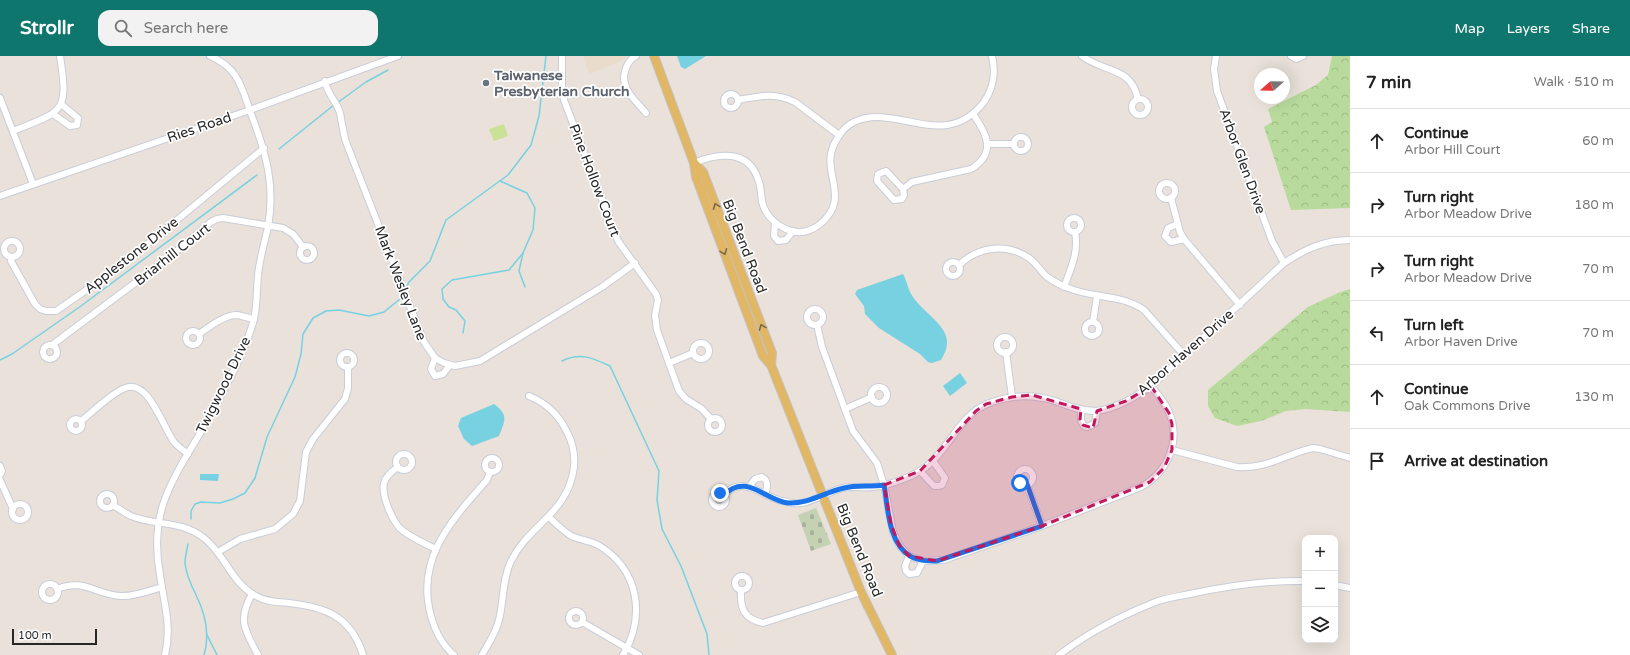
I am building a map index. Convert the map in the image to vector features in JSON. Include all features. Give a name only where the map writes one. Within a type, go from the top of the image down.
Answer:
[{"type":"main road","name":"Big Bend Road","points":[[654,56],[694,163],[696,178],[763,356],[771,365],[861,592],[892,655]]},
{"type":"street","points":[[13,131],[53,114],[63,101],[65,89],[60,56]]},
{"type":"street","name":"Twigwood Drive","points":[[165,655],[169,637],[169,624],[157,548],[159,522],[166,496],[224,391],[245,344],[254,319],[259,269],[268,226],[271,187],[264,148],[240,81],[223,62],[210,56]]},
{"type":"street","name":"Ries Road","points":[[0,196],[250,110],[381,59],[398,56]]},
{"type":"street","name":"Pine Hollow Court","points":[[562,56],[562,86],[564,100],[618,240],[656,294],[658,300],[655,315],[657,330],[682,395],[702,408],[711,419]]},
{"type":"street","points":[[636,56],[628,62],[624,82],[627,91],[646,113]]},
{"type":"street","points":[[694,163],[719,155],[734,157],[747,164],[758,176],[766,213],[775,223],[785,229],[804,232],[815,228],[831,213],[835,204],[836,195],[829,161],[832,147],[839,136],[852,123],[860,119],[876,117],[939,125],[957,122],[972,114],[987,97],[992,86],[994,66],[992,56]]},
{"type":"street","points":[[1082,56],[1091,62],[1123,74],[1136,89],[1138,100]]},
{"type":"street","name":"Arbor Glen Drive","points":[[1216,56],[1214,69],[1217,91],[1272,241],[1284,264]]},
{"type":"street","points":[[1291,56],[1296,59],[1302,56]]},
{"type":"street","name":"Mark Wesley Lane","points":[[324,82],[331,99],[340,112],[346,142],[424,342],[435,358]]},
{"type":"street","points":[[738,100],[762,94],[771,94],[788,98],[839,136]]},
{"type":"street","points":[[0,98],[33,184]]},
{"type":"street","points":[[53,114],[70,126],[77,125],[78,118],[61,104]]},
{"type":"street","points":[[903,188],[912,182],[971,169],[983,159],[987,144],[985,131],[972,114]]},
{"type":"street","points":[[987,144],[1014,144]]},
{"type":"street","name":"Applestone Drive","points":[[11,257],[11,261],[35,304],[40,309],[46,311],[59,309],[96,284],[154,239],[264,148]]},
{"type":"street","points":[[886,171],[903,188],[905,193],[903,198],[894,200],[879,185],[877,179],[878,174],[886,171]]},
{"type":"street","points":[[1171,198],[1184,239],[1240,305]]},
{"type":"street","name":"Briarhill Court","points":[[52,345],[132,286],[211,222],[217,219],[223,218],[288,230],[303,247]]},
{"type":"street","points":[[775,223],[774,236],[778,241],[786,240],[793,231]]},
{"type":"street","points":[[1178,224],[1168,228],[1165,236],[1171,242],[1184,239]]},
{"type":"street","points":[[1064,286],[1075,257],[1077,242],[1075,232]]},
{"type":"street","name":"Arbor Haven Drive","points":[[750,487],[780,501],[789,503],[806,502],[843,488],[884,485],[899,480],[920,470],[932,461],[947,445],[965,421],[976,411],[986,404],[1012,397],[1032,395],[1081,410],[1097,411],[1126,402],[1151,386],[1284,264],[1298,253],[1336,240],[1350,240]]},
{"type":"street","points":[[959,265],[965,259],[980,251],[997,248],[1014,250],[1031,259],[1046,276],[1064,286],[1097,296],[1126,300],[1136,304],[1144,310],[1184,355]]},
{"type":"street","points":[[450,365],[444,374],[435,376],[431,369],[435,358],[450,365],[467,364],[487,357],[602,287],[635,263]]},
{"type":"street","points":[[1093,322],[1097,296]]},
{"type":"street","points":[[199,334],[220,321],[232,316],[238,315],[254,319]]},
{"type":"street","points":[[817,325],[822,347],[845,409],[858,438],[874,456],[877,462],[884,485],[893,532],[899,545],[909,556],[924,561],[944,560],[1042,526],[1141,487],[1150,482],[1164,468],[1172,450],[1173,438],[1169,413],[1151,386]]},
{"type":"street","points":[[1006,352],[1012,397]]},
{"type":"street","points":[[669,362],[693,353]]},
{"type":"street","points":[[218,552],[240,539],[275,529],[293,514],[302,494],[306,452],[313,439],[345,399],[348,388],[348,367]]},
{"type":"street","points":[[81,421],[119,391],[130,386],[135,386],[141,389],[149,398],[175,444],[188,454]]},
{"type":"street","points":[[482,655],[498,626],[504,583],[507,570],[514,555],[526,539],[560,504],[570,486],[574,463],[573,447],[569,436],[560,420],[544,404],[529,396]]},
{"type":"street","points":[[845,409],[872,397]]},
{"type":"street","points":[[1081,410],[1080,421],[1088,426],[1095,423],[1097,411]]},
{"type":"street","points":[[1172,450],[1237,467],[1268,464],[1313,448],[1350,458]]},
{"type":"street","points":[[920,470],[934,486],[942,485],[944,478],[932,461]]},
{"type":"street","points":[[0,466],[2,471],[0,475]]},
{"type":"street","points":[[398,467],[390,473],[384,484],[386,500],[392,516],[401,530],[436,549]]},
{"type":"street","points":[[454,655],[447,649],[441,640],[433,623],[428,602],[428,574],[430,563],[454,517],[487,480],[490,472]]},
{"type":"street","points":[[724,495],[736,487],[750,487],[755,479],[762,477],[768,484],[765,494]]},
{"type":"street","points":[[0,480],[13,509]]},
{"type":"street","points":[[1027,484],[1042,526]]},
{"type":"street","points":[[113,505],[132,516],[186,527],[192,530],[204,538],[218,552],[238,582],[252,594],[264,600],[311,606],[330,612],[343,622],[354,634],[363,655]]},
{"type":"street","points":[[549,517],[570,536],[591,542],[610,554],[616,559],[628,576],[635,596],[637,614],[633,634],[623,655]]},
{"type":"street","points":[[909,556],[905,566],[906,571],[909,574],[917,573],[924,561]]},
{"type":"street","points":[[1059,655],[1081,639],[1103,626],[1159,601],[1236,585],[1265,582],[1302,581]]},
{"type":"street","points":[[57,589],[67,585],[79,584],[120,596],[136,594],[162,587]]},
{"type":"street","points":[[1338,586],[1350,588]]},
{"type":"street","points":[[741,590],[741,606],[744,612],[749,617],[763,623],[861,592]]},
{"type":"street","points":[[252,594],[246,604],[243,621],[246,632],[258,655]]},
{"type":"street","points":[[582,622],[639,655]]},
{"type":"highlighted area","points":[[1151,386],[1169,413],[1172,424],[1172,450],[1164,468],[1150,482],[1042,526],[937,561],[909,556],[899,545],[891,524],[884,485],[920,471],[976,411],[986,404],[1012,397],[1032,395],[1081,409],[1080,420],[1083,425],[1093,428],[1097,411],[1126,401]]},
{"type":"shaded area","points":[[583,56],[626,56],[621,61],[589,74]]},
{"type":"green space","points":[[1332,56],[1350,56],[1350,208],[1291,210],[1264,127],[1272,122],[1268,109],[1278,104],[1290,104],[1290,98],[1316,85],[1328,75]]},
{"type":"green space","points":[[504,124],[508,136],[494,141],[489,129]]},
{"type":"green space","points":[[1350,289],[1350,412],[1306,409],[1286,411],[1261,421],[1237,426],[1215,418],[1208,406],[1208,390],[1308,307]]},
{"type":"green space","points":[[816,508],[831,544],[811,551],[798,515]]},
{"type":"water","points":[[677,56],[706,56],[685,69],[681,67]]},
{"type":"water","points":[[903,274],[913,297],[945,332],[947,340],[946,350],[941,360],[932,363],[928,362],[920,354],[879,328],[865,314],[864,306],[855,294],[857,290]]},
{"type":"water","points":[[960,373],[967,383],[950,396],[943,386]]},
{"type":"water","points":[[494,404],[504,415],[504,422],[499,436],[472,446],[464,439],[458,426],[461,418]]},
{"type":"water","points":[[200,474],[219,474],[218,481],[200,480]]},
{"type":"waterway","points":[[406,288],[409,282],[430,261],[446,220],[508,175],[531,145],[539,116],[546,56]]},
{"type":"waterway","points":[[337,103],[366,82],[388,70]]},
{"type":"waterway","points":[[279,149],[334,105]]},
{"type":"waterway","points":[[0,360],[12,354],[81,306],[257,175]]},
{"type":"waterway","points":[[500,181],[527,193],[535,208],[533,230],[523,253],[519,271],[525,287]]},
{"type":"waterway","points":[[463,333],[465,321],[456,310],[449,307],[443,299],[442,289],[452,280],[509,270],[523,253]]},
{"type":"waterway","points":[[191,519],[191,511],[195,504],[201,502],[220,503],[233,499],[245,493],[255,478],[267,437],[295,377],[301,354],[303,334],[313,318],[326,311],[339,310],[369,316],[384,312],[400,299],[403,293]]},
{"type":"waterway","points":[[562,361],[569,358],[586,357],[610,366],[659,471],[657,500],[662,529],[681,566],[707,634],[709,655]]},
{"type":"waterway","points":[[188,544],[185,561],[186,571],[202,609],[206,624],[207,640],[204,655]]},
{"type":"waterway","points":[[207,635],[217,655]]},
{"type":"place","name":"Taiwanese Presbyterian Church","points":[[486,83]]},
{"type":"route","points":[[720,493],[724,495],[730,489],[736,487],[750,487],[780,501],[789,503],[806,502],[843,488],[874,487],[884,485],[893,532],[903,551],[916,559],[924,561],[937,561],[944,560],[1042,526],[1027,484],[1022,485],[1020,483]]}]
